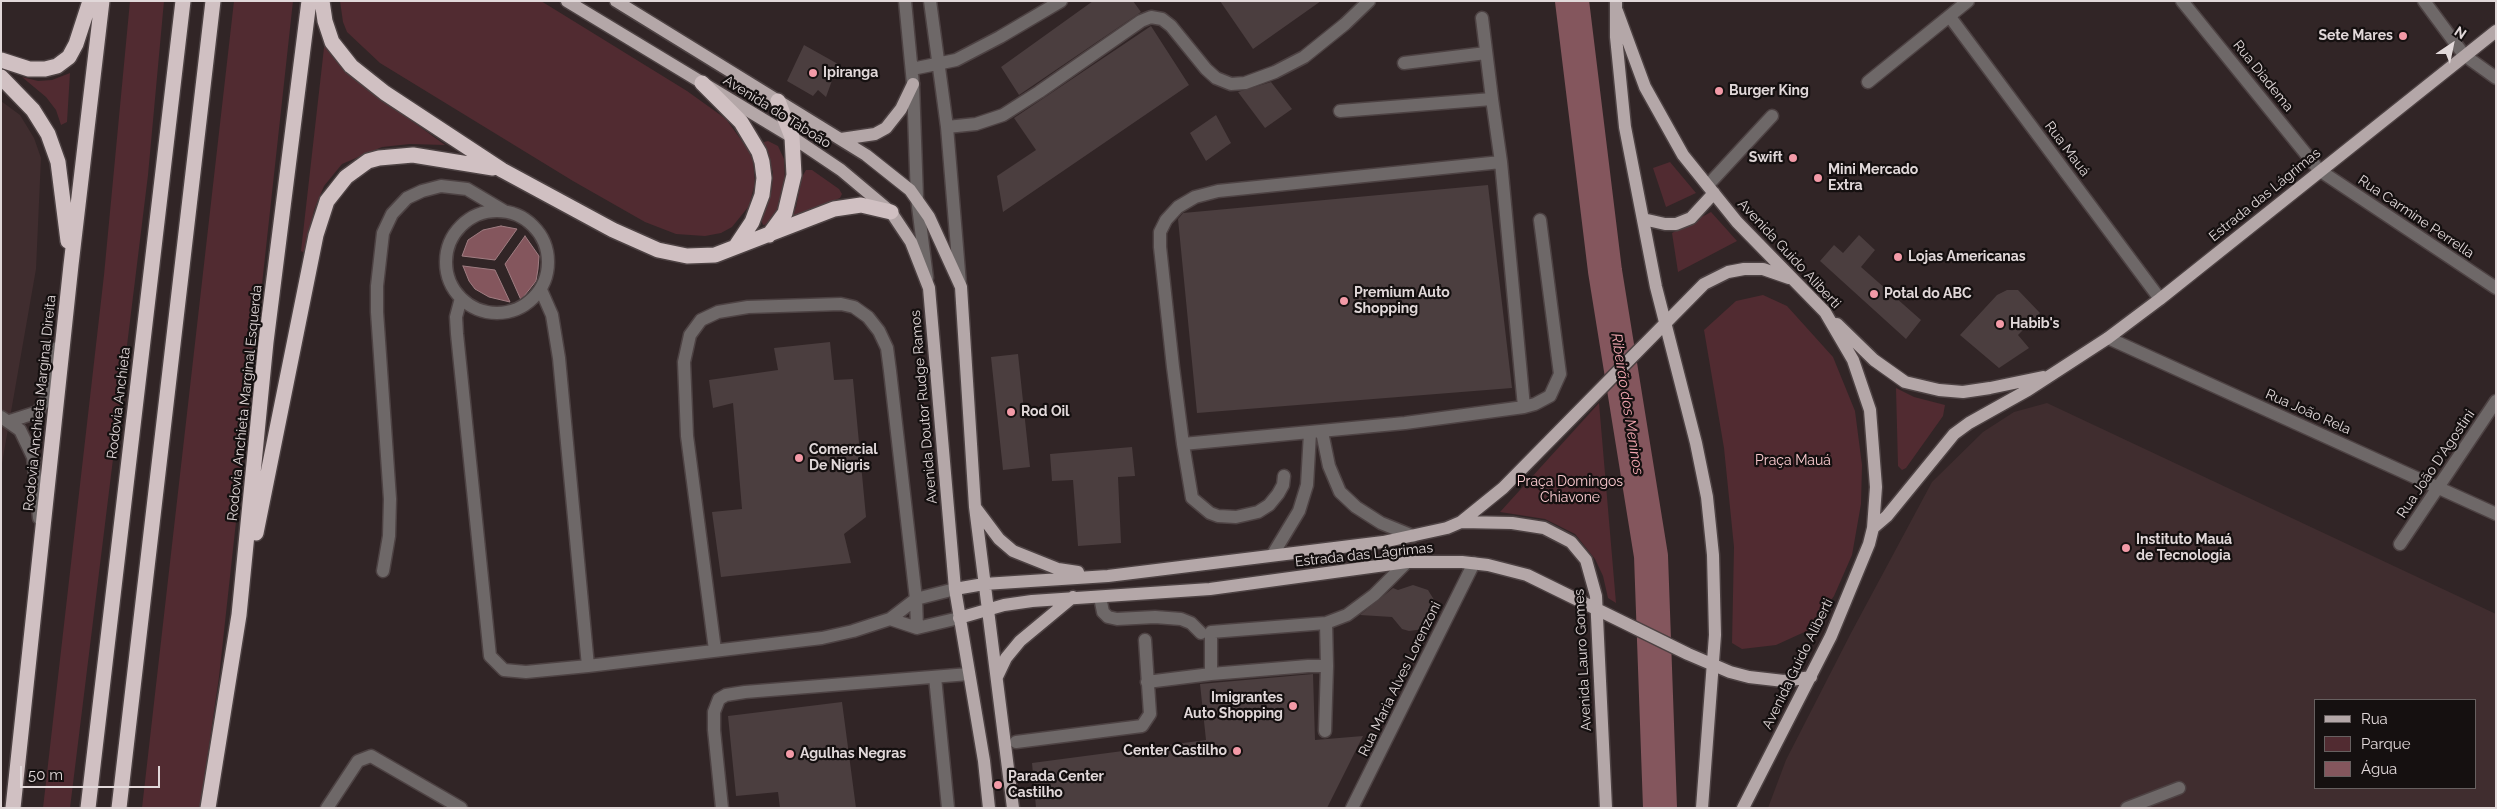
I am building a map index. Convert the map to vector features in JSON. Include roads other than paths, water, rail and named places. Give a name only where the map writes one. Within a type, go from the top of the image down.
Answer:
[{"type":"highway","points":[[1,60],[29,69],[46,69],[57,66],[69,57],[76,44],[90,1]]},
{"type":"highway","name":"Rodovia Anchieta Marginal Direita","points":[[13,808],[66,310],[102,1]]},
{"type":"highway","name":"Rodovia Anchieta","points":[[88,808],[183,1]]},
{"type":"highway","points":[[119,808],[213,1]]},
{"type":"highway","name":"Rodovia Anchieta Marginal Esquerda","points":[[208,808],[239,615],[266,342],[309,1]]},
{"type":"highway","points":[[322,1],[325,21],[332,42],[351,66],[385,93],[502,170],[613,230],[658,250],[697,257],[714,255],[846,206],[869,206],[892,212]]},
{"type":"highway","points":[[1,77],[33,110],[48,134],[58,162],[71,265]]},
{"type":"highway","points":[[702,83],[741,122],[759,152],[762,162],[764,178],[762,195],[752,222],[736,246]]},
{"type":"highway","points":[[769,235],[785,213],[791,195],[795,160],[792,137],[778,100]]},
{"type":"highway","points":[[239,615],[316,235],[327,202],[346,177],[363,164],[379,158],[413,155],[502,170]]},
{"type":"main road","name":"Avenida do Taboão","points":[[568,1],[792,137],[840,170],[892,212],[911,242],[929,288]]},
{"type":"main road","name":"Avenida do Taboão","points":[[616,1],[841,139],[892,175],[917,198],[929,217],[961,287]]},
{"type":"main road","name":"Avenida Guido Aliberti","points":[[1616,6],[1645,87],[1683,155],[1737,222],[1789,278],[1825,312],[1853,360],[1870,410],[1876,487],[1873,528],[1853,584],[1811,677],[1744,808]]},
{"type":"main road","name":"Avenida Guido Aliberti","points":[[1616,6],[1617,45],[1625,127],[1656,287],[1707,497],[1713,565],[1714,665],[1702,808]]},
{"type":"main road","name":"Estrada das Lágrimas","points":[[1873,528],[1892,510],[1954,434],[2028,390],[2108,338],[2160,300],[2319,170],[2496,31]]},
{"type":"main road","points":[[841,139],[875,134],[886,128],[901,110],[913,84]]},
{"type":"main road","points":[[1643,219],[1664,224],[1676,224],[1691,218],[1711,189]]},
{"type":"main road","name":"Estrada das Lágrimas","points":[[955,589],[984,584],[1108,576],[1413,536],[1447,528],[1462,522],[1503,488],[1704,284],[1728,272],[1744,269],[1764,269],[1789,278]]},
{"type":"main road","points":[[961,287],[975,507],[1013,808]]},
{"type":"main road","name":"Avenida Doutor Rudge Ramos","points":[[929,288],[958,618],[984,761],[989,808]]},
{"type":"main road","name":"Estrada das Lágrimas","points":[[1825,312],[1874,360],[1905,382],[1939,390],[1963,392],[2048,376]]},
{"type":"main road","points":[[975,507],[999,539],[1013,551],[1026,558],[1058,569],[1108,576]]},
{"type":"main road","name":"Avenida Lauro Gomes","points":[[1462,522],[1524,524],[1544,528],[1565,538],[1580,550],[1588,564],[1594,583],[1597,610],[1606,808]]},
{"type":"main road","name":"Estrada das Lágrimas","points":[[958,618],[1032,601],[1210,589],[1407,562],[1451,561],[1474,563],[1527,575],[1688,654],[1730,672],[1767,680],[1784,681],[1811,677]]},
{"type":"main road","points":[[997,678],[1006,658],[1020,641],[1073,597]]},
{"type":"street","name":"Avenida Doutor Rudge Ramos","points":[[905,1],[913,84],[917,198],[929,288]]},
{"type":"street","points":[[930,1],[947,127],[961,287]]},
{"type":"street","points":[[912,69],[956,60],[1000,37],[1061,1]]},
{"type":"street","points":[[947,127],[976,124],[1003,115],[1040,92],[1140,20],[1151,17],[1162,19],[1171,26],[1206,69],[1216,78],[1231,84],[1275,72],[1304,56],[1345,24],[1369,1]]},
{"type":"street","points":[[1868,82],[1968,1]]},
{"type":"street","name":"Rua Diadema","points":[[2182,1],[2319,170]]},
{"type":"street","points":[[2424,1],[2464,55],[2496,78]]},
{"type":"street","name":"Rua Mauá","points":[[1950,17],[2160,300]]},
{"type":"street","points":[[1482,18],[1501,162],[1524,407]]},
{"type":"street","points":[[1404,63],[1486,54]]},
{"type":"street","points":[[1340,111],[1492,99]]},
{"type":"street","points":[[1711,189],[1772,116]]},
{"type":"street","points":[[1284,476],[1283,486],[1269,505],[1258,512],[1236,517],[1218,516],[1210,513],[1192,498],[1172,367],[1160,247],[1160,232],[1166,220],[1178,207],[1195,197],[1218,191],[1501,162]]},
{"type":"street","name":"Rua Carmine Perrella","points":[[2319,170],[2496,288]]},
{"type":"street","points":[[383,572],[389,536],[390,499],[377,312],[377,278],[383,234],[392,214],[407,198],[422,190],[441,186],[466,189],[504,211],[526,219],[542,236],[549,257],[546,280],[541,290],[524,306],[503,313],[480,310],[461,298],[449,278],[446,267],[449,244],[462,225],[481,213],[504,211]]},
{"type":"street","points":[[1183,444],[1316,433],[1524,407],[1535,404],[1550,396],[1560,374],[1540,220]]},
{"type":"street","points":[[541,290],[552,315],[560,358],[588,666]]},
{"type":"street","points":[[461,298],[456,317],[457,334],[490,656],[504,670],[526,672],[588,666],[822,638],[853,631],[890,619],[916,599],[955,589]]},
{"type":"street","points":[[715,650],[687,436],[684,362],[690,335],[701,320],[718,312],[748,307],[841,304],[854,307],[868,317],[879,331],[888,356],[916,599],[917,628]]},
{"type":"street","points":[[6,419],[30,417],[38,412],[45,400],[66,310]]},
{"type":"street","name":"Rua João Rela","points":[[2108,338],[2496,514]]},
{"type":"street","name":"Rua João D'Agostini","points":[[2400,544],[2496,401]]},
{"type":"street","points":[[6,419],[23,434],[33,457],[42,543]]},
{"type":"street","points":[[1316,433],[1340,492],[1356,508],[1381,523],[1413,536]]},
{"type":"street","points":[[1273,554],[1299,511],[1307,484],[1316,433]]},
{"type":"street","points":[[1211,674],[1211,632],[1326,623],[1347,615],[1374,595],[1407,562]]},
{"type":"street","name":"Rua Maria Alves Lorenzoni","points":[[1352,808],[1474,563]]},
{"type":"street","points":[[1100,597],[1103,612],[1108,617],[1117,619],[1155,616],[1180,618],[1191,623],[1201,633]]},
{"type":"street","points":[[890,619],[917,628],[958,618]]},
{"type":"street","points":[[1325,731],[1326,623]]},
{"type":"street","points":[[1016,742],[1142,726],[1150,714],[1144,640]]},
{"type":"street","points":[[1146,682],[1211,674],[1327,666]]},
{"type":"street","points":[[722,808],[714,712],[719,699],[726,695],[887,679],[968,674]]},
{"type":"street","points":[[935,677],[948,808]]},
{"type":"street","points":[[327,808],[358,761],[372,756],[461,808]]},
{"type":"street","points":[[2127,808],[2179,788]]},
{"type":"water","points":[[501,226],[517,229],[495,260],[462,256],[468,240],[483,230]]},
{"type":"water","points":[[525,236],[539,256],[536,281],[521,300],[505,264]]},
{"type":"water","points":[[463,266],[495,270],[510,302],[489,297],[475,289],[469,281]]},
{"type":"waterway","name":"Ribeirão dos Meninos","points":[[1572,1],[1605,271],[1651,556],[1660,808]]},
{"type":"place","name":"Sete Mares","points":[[2403,36]]},
{"type":"place","name":"Ipiranga","points":[[813,73]]},
{"type":"place","name":"Burger King","points":[[1719,91]]},
{"type":"place","name":"Swift","points":[[1793,158]]},
{"type":"place","name":"Mini Mercado Extra","points":[[1818,178]]},
{"type":"place","name":"Lojas Americanas","points":[[1898,257]]},
{"type":"place","name":"Potal do ABC","points":[[1874,294]]},
{"type":"place","name":"Premium Auto Shopping","points":[[1344,301]]},
{"type":"place","name":"Habib's","points":[[2000,324]]},
{"type":"place","name":"Rod Oil","points":[[1011,412]]},
{"type":"place","name":"Comercial De Nigris","points":[[799,458]]},
{"type":"place","name":"Instituto Mauá de Tecnologia","points":[[2126,548]]},
{"type":"place","name":"Imigrantes Auto Shopping","points":[[1293,706]]},
{"type":"place","name":"Center Castilho","points":[[1237,751]]},
{"type":"place","name":"Agulhas Negras","points":[[790,754]]},
{"type":"place","name":"Parada Center Castilho","points":[[998,785]]},
{"type":"park label","name":"Praça Mauá","points":[[1793,461]]},
{"type":"park label","name":"Praça Domingos Chiavone","points":[[1570,490]]}]
